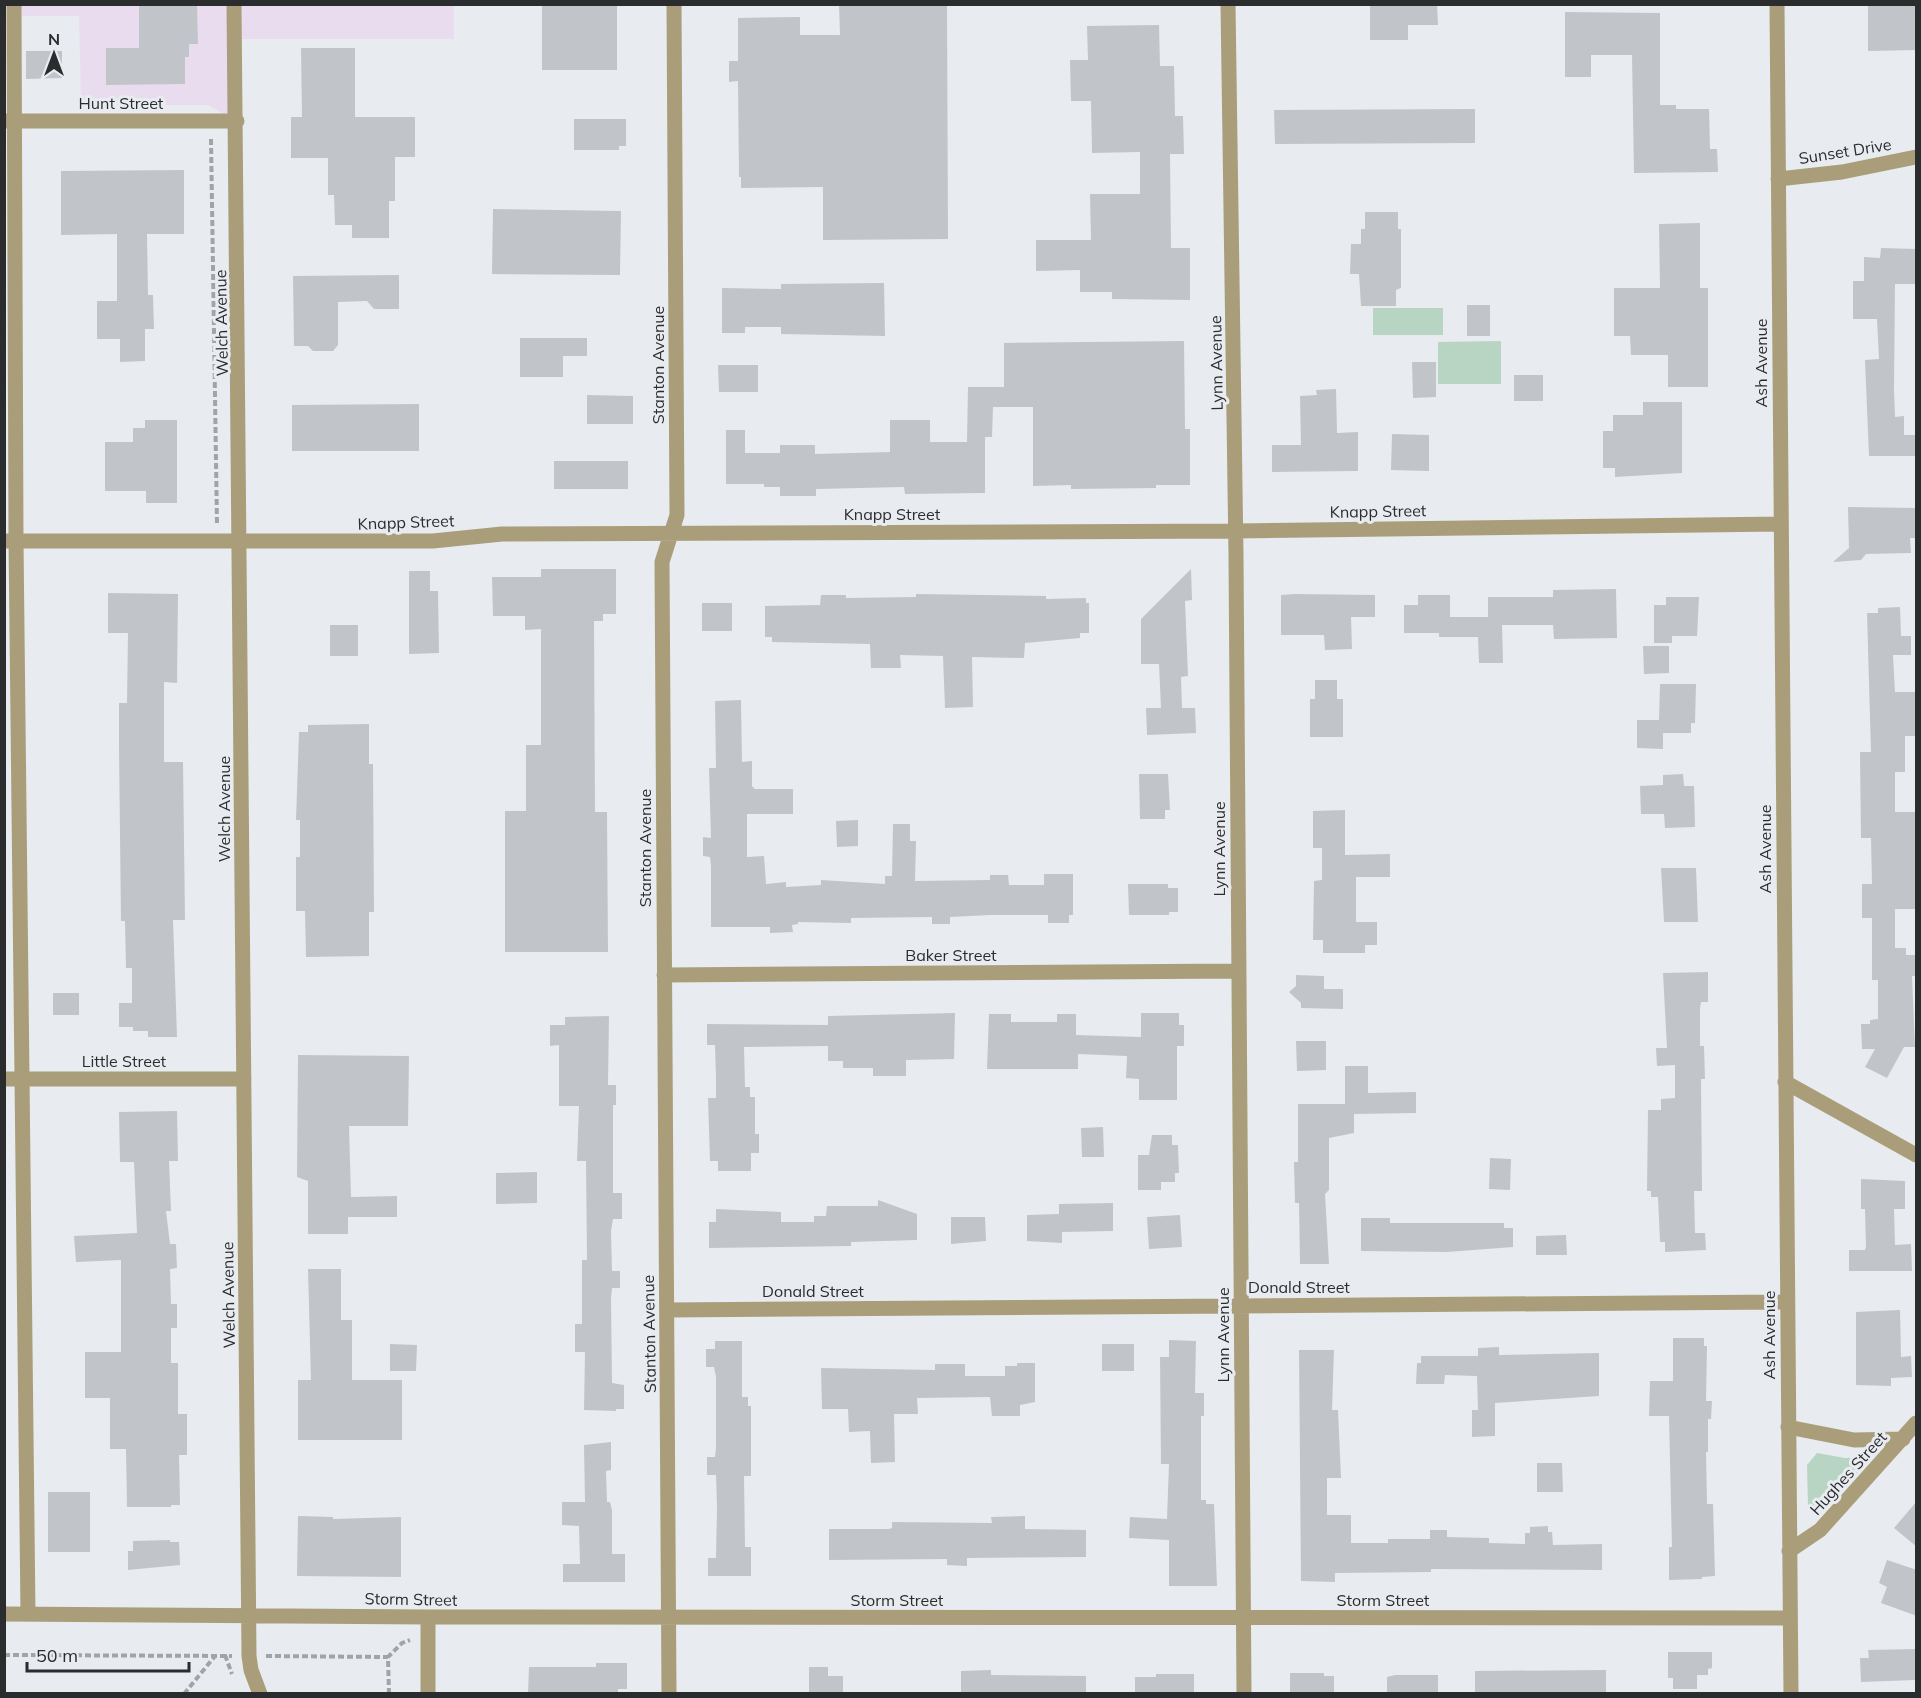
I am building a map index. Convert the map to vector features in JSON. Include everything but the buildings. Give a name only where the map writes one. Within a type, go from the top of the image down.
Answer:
[{"type":"street","points":[[14,4],[10,120],[10,541],[24,1079],[28,1614]]},
{"type":"street","name":"Welch Avenue","points":[[234,4],[237,121],[249,1614],[250,1670],[260,1694]]},
{"type":"street","name":"Stanton Avenue","points":[[669,1694],[662,562],[673,534],[677,515],[674,4]]},
{"type":"street","name":"Lynn Avenue","points":[[1228,4],[1236,531],[1244,1694]]},
{"type":"street","name":"Ash Avenue","points":[[1777,4],[1791,1694]]},
{"type":"street","name":"Hunt Street","points":[[10,120],[237,121]]},
{"type":"street","name":"Sunset Drive","points":[[1778,179],[1842,172],[1917,157]]},
{"type":"street","name":"Knapp Street","points":[[10,541],[433,541],[502,534],[1236,531],[1780,524]]},
{"type":"street","name":"Baker Street","points":[[664,975],[1238,971]]},
{"type":"street","name":"Little Street","points":[[4,1079],[244,1079]]},
{"type":"street","points":[[1785,1082],[1917,1155]]},
{"type":"street","name":"Donald Street","points":[[667,1310],[1787,1302]]},
{"type":"street","name":"Hughes Street","points":[[1789,1551],[1820,1530],[1917,1423]]},
{"type":"street","name":"Hughes Street","points":[[1788,1427],[1854,1440],[1903,1438]]},
{"type":"street","name":"Storm Street","points":[[4,1614],[670,1618],[1789,1618]]},
{"type":"street","points":[[428,1617],[428,1694]]},
{"type":"path","points":[[211,137],[217,525]]},
{"type":"path","points":[[389,1694],[388,1657],[402,1642],[413,1638]]},
{"type":"path","points":[[4,1655],[232,1656]]},
{"type":"path","points":[[184,1694],[216,1656]]},
{"type":"path","points":[[264,1656],[388,1657]]},
{"type":"shaded area","points":[[19,5],[454,5],[454,39],[235,39],[237,121],[208,105],[81,105],[79,16],[19,16]]},
{"type":"green space","points":[[1373,308],[1443,308],[1443,335],[1373,335]]},
{"type":"green space","points":[[1501,341],[1501,384],[1438,384],[1438,342]]},
{"type":"green space","points":[[1817,1453],[1845,1458],[1863,1457],[1866,1461],[1848,1486],[1831,1504],[1815,1511],[1808,1507],[1807,1465]]}]
